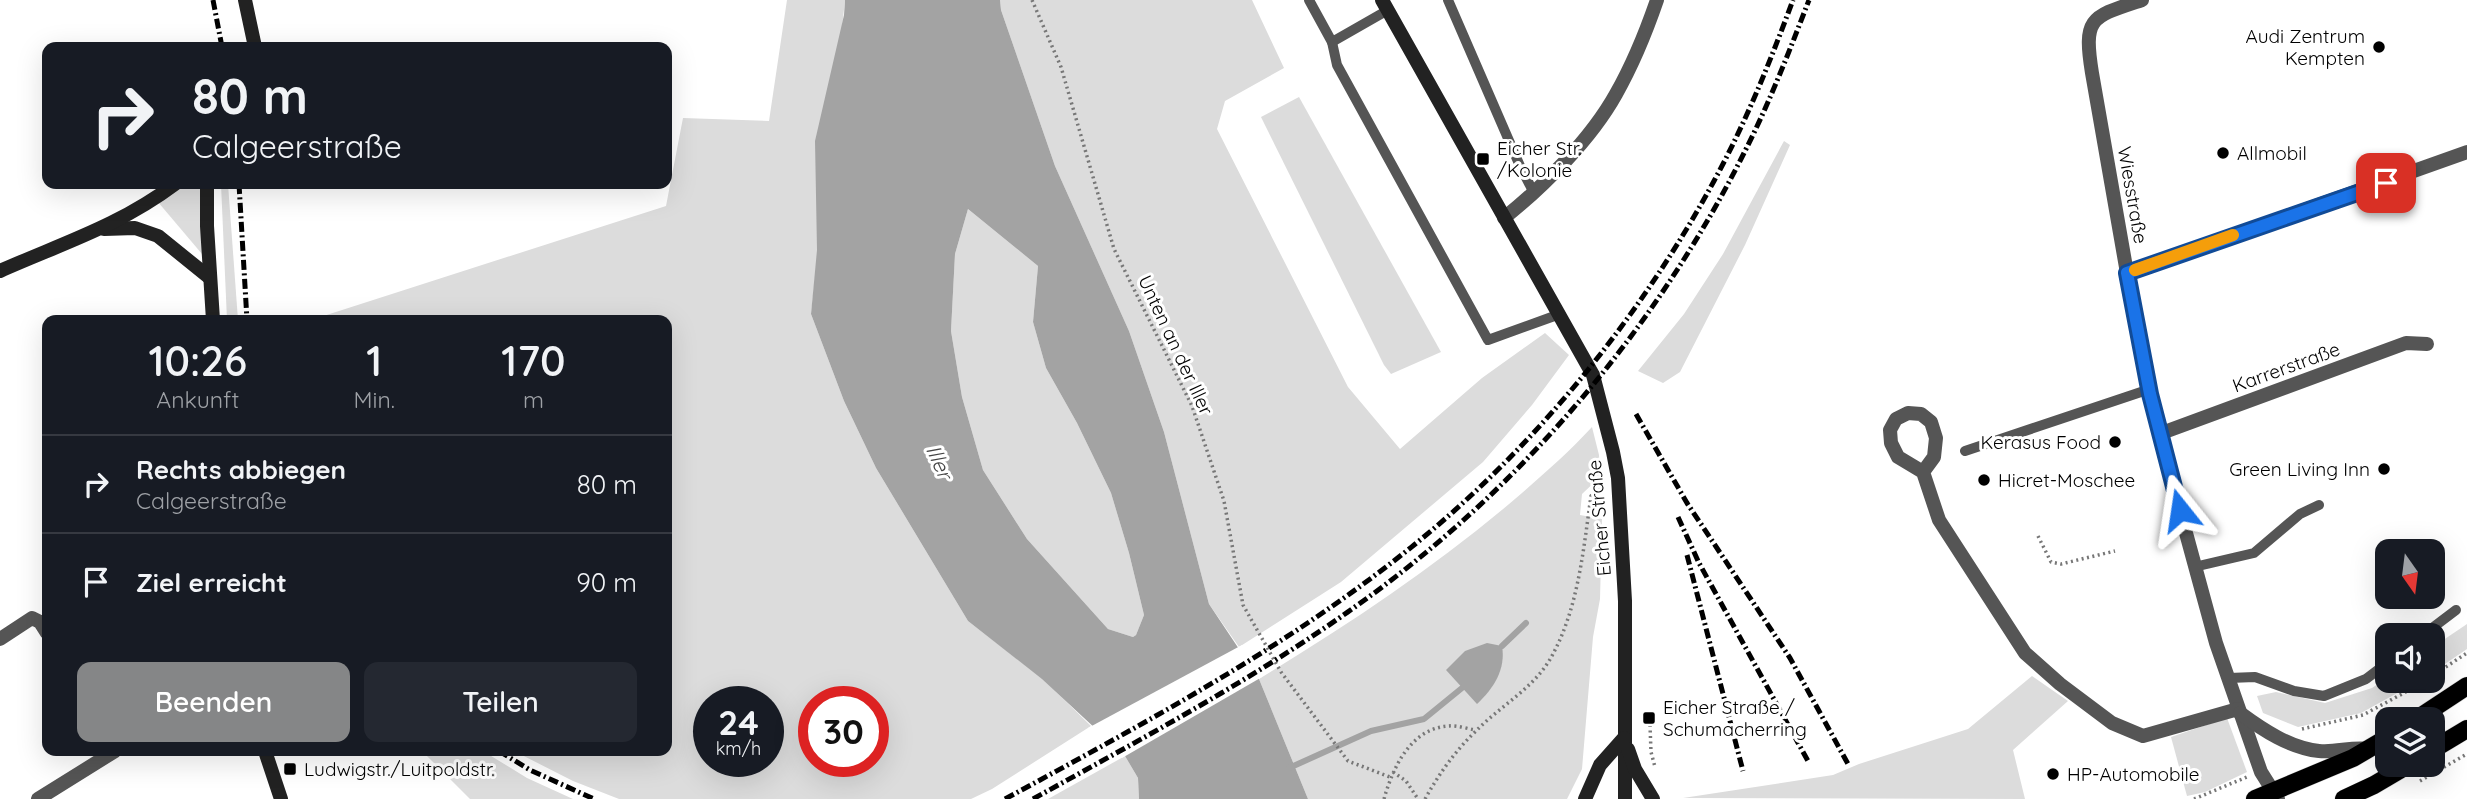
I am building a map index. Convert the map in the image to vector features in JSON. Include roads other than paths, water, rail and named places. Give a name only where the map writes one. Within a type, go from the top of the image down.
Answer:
[{"type":"main road","points":[[2435,707],[2467,686]]},
{"type":"main road","points":[[2445,742],[2467,729]]},
{"type":"main road","points":[[2255,799],[2275,795],[2375,745]]},
{"type":"main road","points":[[2344,799],[2388,777]]},
{"type":"street","points":[[245,0],[254,42]]},
{"type":"street","points":[[1504,218],[1534,193],[1588,133],[1615,96],[1642,41],[1657,0]]},
{"type":"street","name":"Wiesstraße","points":[[2142,0],[2108,11],[2097,18],[2088,31],[2087,43],[2127,273],[2160,434],[2216,643],[2261,772],[2275,795]]},
{"type":"street","name":"Eicher Straße","points":[[1385,5],[1593,375],[1618,478],[1624,577],[1625,799]]},
{"type":"street","points":[[2127,273],[2467,152]]},
{"type":"street","points":[[0,271],[103,229],[168,189]]},
{"type":"street","points":[[207,189],[213,315]]},
{"type":"street","points":[[103,229],[135,228],[158,236],[210,278]]},
{"type":"street","name":"Karrerstraße","points":[[2160,434],[2406,343],[2427,344]]},
{"type":"street","points":[[1923,472],[1940,520],[2025,653],[2060,684],[2112,723],[2143,736],[2238,711],[2257,726],[2296,746],[2321,751],[2358,747],[2369,749]]},
{"type":"street","points":[[0,639],[32,618],[42,625]]},
{"type":"street","points":[[1585,799],[1600,765],[1624,738],[1635,769],[1653,799]]},
{"type":"street","points":[[38,799],[107,756]]},
{"type":"street","points":[[267,756],[281,799]]},
{"type":"lane","points":[[1309,0],[1332,43],[1337,65],[1488,340],[1560,314]]},
{"type":"lane","points":[[1448,0],[1534,193]]},
{"type":"lane","points":[[1332,43],[1385,5]]},
{"type":"lane","points":[[1965,451],[2150,389]]},
{"type":"lane","points":[[2194,567],[2254,552],[2300,514],[2319,505]]},
{"type":"lane","points":[[2439,623],[2456,610]]},
{"type":"lane","points":[[2229,678],[2255,677],[2294,691],[2324,696],[2366,679],[2375,672]]},
{"type":"water","name":"Iller","points":[[845,0],[1000,0],[1001,10],[1055,166],[1129,331],[1164,432],[1209,604],[1259,679],[1308,799],[1139,799],[1138,778],[1125,756],[1042,679],[968,621],[876,468],[844,401],[811,314],[817,250],[815,141],[844,15]],"holes":[[[968,209],[1038,266],[1033,322],[1046,368],[1077,423],[1111,493],[1144,615],[1133,637],[1108,629],[1027,539],[983,470],[962,397],[951,331],[955,254]]]},
{"type":"water","points":[[1487,643],[1502,646],[1502,663],[1493,685],[1477,704],[1446,670],[1465,651]]},
{"type":"waterway","points":[[1502,646],[1526,623]]},
{"type":"waterway","points":[[1289,768],[1371,731],[1424,719],[1462,688]]},
{"type":"railway","points":[[213,0],[221,42]]},
{"type":"railway","points":[[1005,799],[1163,712],[1317,617],[1414,545],[1502,466],[1582,378],[1653,282],[1685,232],[1737,137],[1793,0]]},
{"type":"railway","points":[[1033,799],[1199,706],[1320,631],[1418,559],[1475,510],[1528,458],[1626,344],[1709,219],[1762,116],[1809,0]]},
{"type":"railway","points":[[239,189],[247,315]]},
{"type":"railway","points":[[1636,414],[1687,503],[1790,658],[1848,764]]},
{"type":"railway","points":[[1678,517],[1699,563],[1808,761]]},
{"type":"railway","points":[[1687,555],[1743,771]]},
{"type":"railway","points":[[507,756],[530,770],[594,799]]},
{"type":"place","name":"Audi Zentrum Kempten","points":[[2379,47]]},
{"type":"place","name":"Allmobil","points":[[2223,153]]},
{"type":"place","name":"Eicher Str. /Kolonie","points":[[1483,159]]},
{"type":"place","name":"Kerasus Food","points":[[2115,442]]},
{"type":"place","name":"Green Living Inn","points":[[2384,469]]},
{"type":"place","name":"Hicret-Moschee","points":[[1984,480]]},
{"type":"place","name":"Eicher Straße / Schumacherring","points":[[1649,718]]},
{"type":"place","name":"Ludwigstr./Luitpoldstr.","points":[[290,769]]},
{"type":"place","name":"HP-Automobile","points":[[2053,774]]}]
